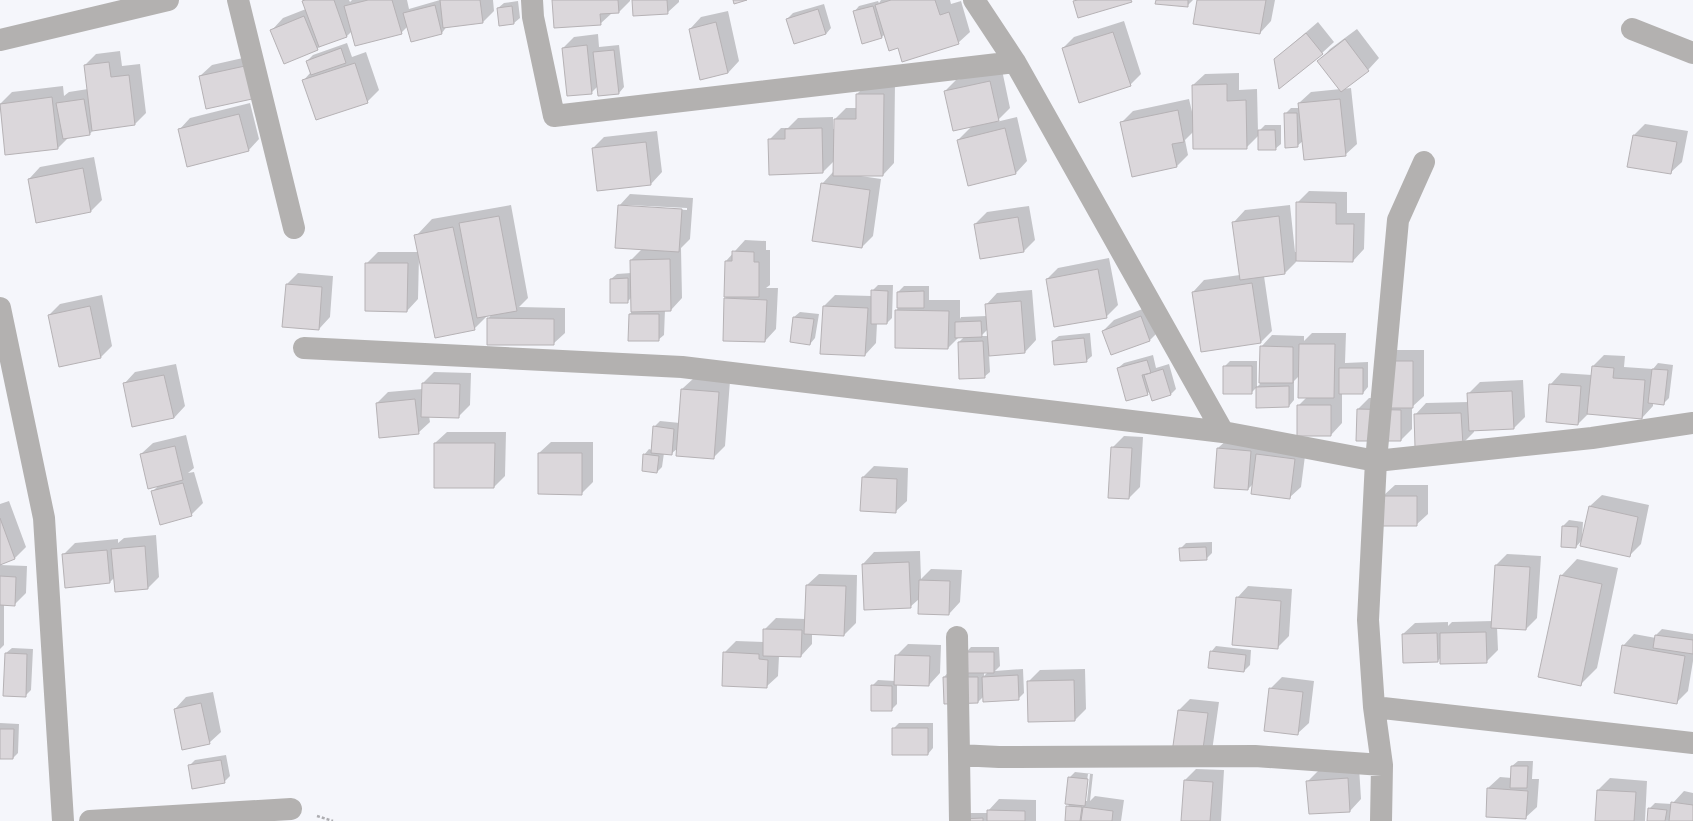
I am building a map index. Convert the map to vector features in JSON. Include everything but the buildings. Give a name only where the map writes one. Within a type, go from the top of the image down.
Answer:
[{"type":"street","points":[[0,40],[168,0]]},
{"type":"street","points":[[238,0],[294,228]]},
{"type":"street","points":[[532,0],[533,17],[554,116],[1015,62]]},
{"type":"street","points":[[974,0],[1015,62],[1223,432]]},
{"type":"street","points":[[1632,29],[1693,53]]},
{"type":"street","points":[[1381,821],[1382,765],[1374,707],[1368,620],[1376,461],[1398,220],[1424,162]]},
{"type":"street","points":[[0,308],[44,518],[63,821]]},
{"type":"street","points":[[304,348],[682,367],[1223,432],[1376,461],[1592,438],[1693,423]]},
{"type":"street","points":[[957,637],[960,821]]},
{"type":"street","points":[[1374,707],[1693,743]]},
{"type":"street","points":[[959,754],[999,757],[1255,756],[1382,765]]},
{"type":"street","points":[[90,821],[292,809]]}]
